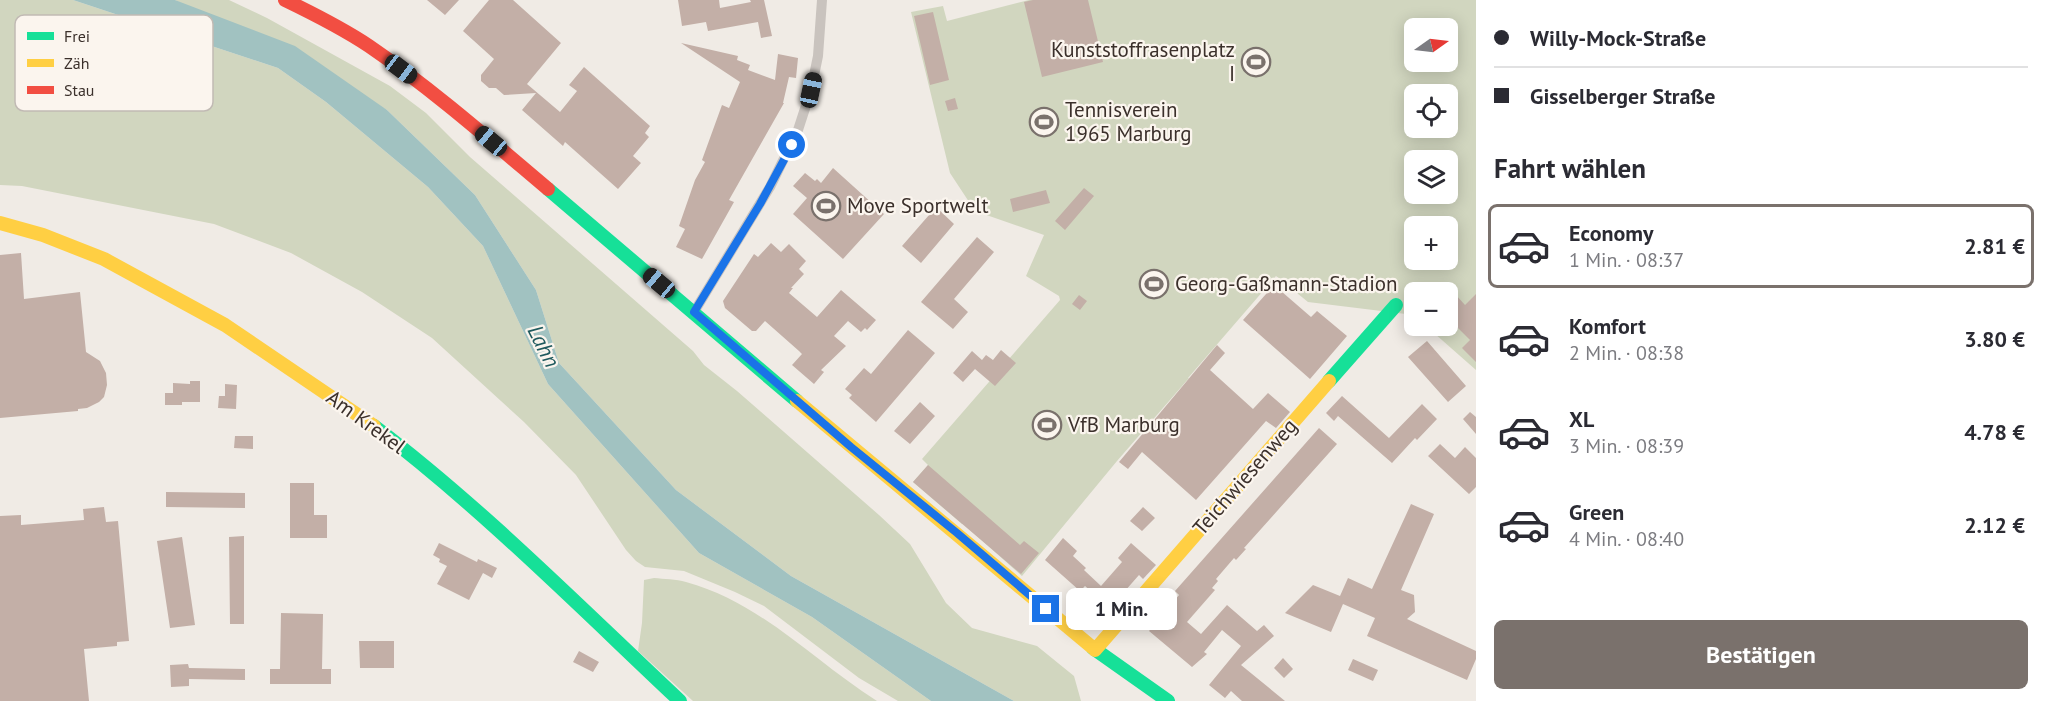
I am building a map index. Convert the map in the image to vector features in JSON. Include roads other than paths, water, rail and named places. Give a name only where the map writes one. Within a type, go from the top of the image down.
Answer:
[{"type":"street","points":[[285,0],[328,21],[370,47],[470,123],[851,447],[1095,650],[1163,699]]},
{"type":"street","points":[[694,312],[770,187],[798,130],[811,90],[818,56],[822,0]]},
{"type":"street","name":"Am Krekel","points":[[0,223],[43,235],[104,259],[225,325],[355,412],[417,459],[488,520],[680,701]]},
{"type":"street","name":"Teichwiesenweg","points":[[1095,650],[1396,305]]},
{"type":"water","name":"Lahn","points":[[73,0],[175,0],[295,46],[387,110],[475,195],[536,290],[559,363],[676,490],[791,576],[1014,701],[931,701],[812,617],[699,553],[548,384],[483,246],[428,187],[326,102],[278,68],[213,46],[213,15],[118,15]]},
{"type":"place","name":"Kunststoffrasenplatz I","points":[[1256,62]]},
{"type":"place","name":"Tennisverein 1965 Marburg","points":[[1044,122]]},
{"type":"place","name":"Move Sportwelt","points":[[826,206]]},
{"type":"place","name":"Georg-Gaßmann-Stadion","points":[[1154,284]]},
{"type":"place","name":"VfB Marburg","points":[[1047,425]]}]
